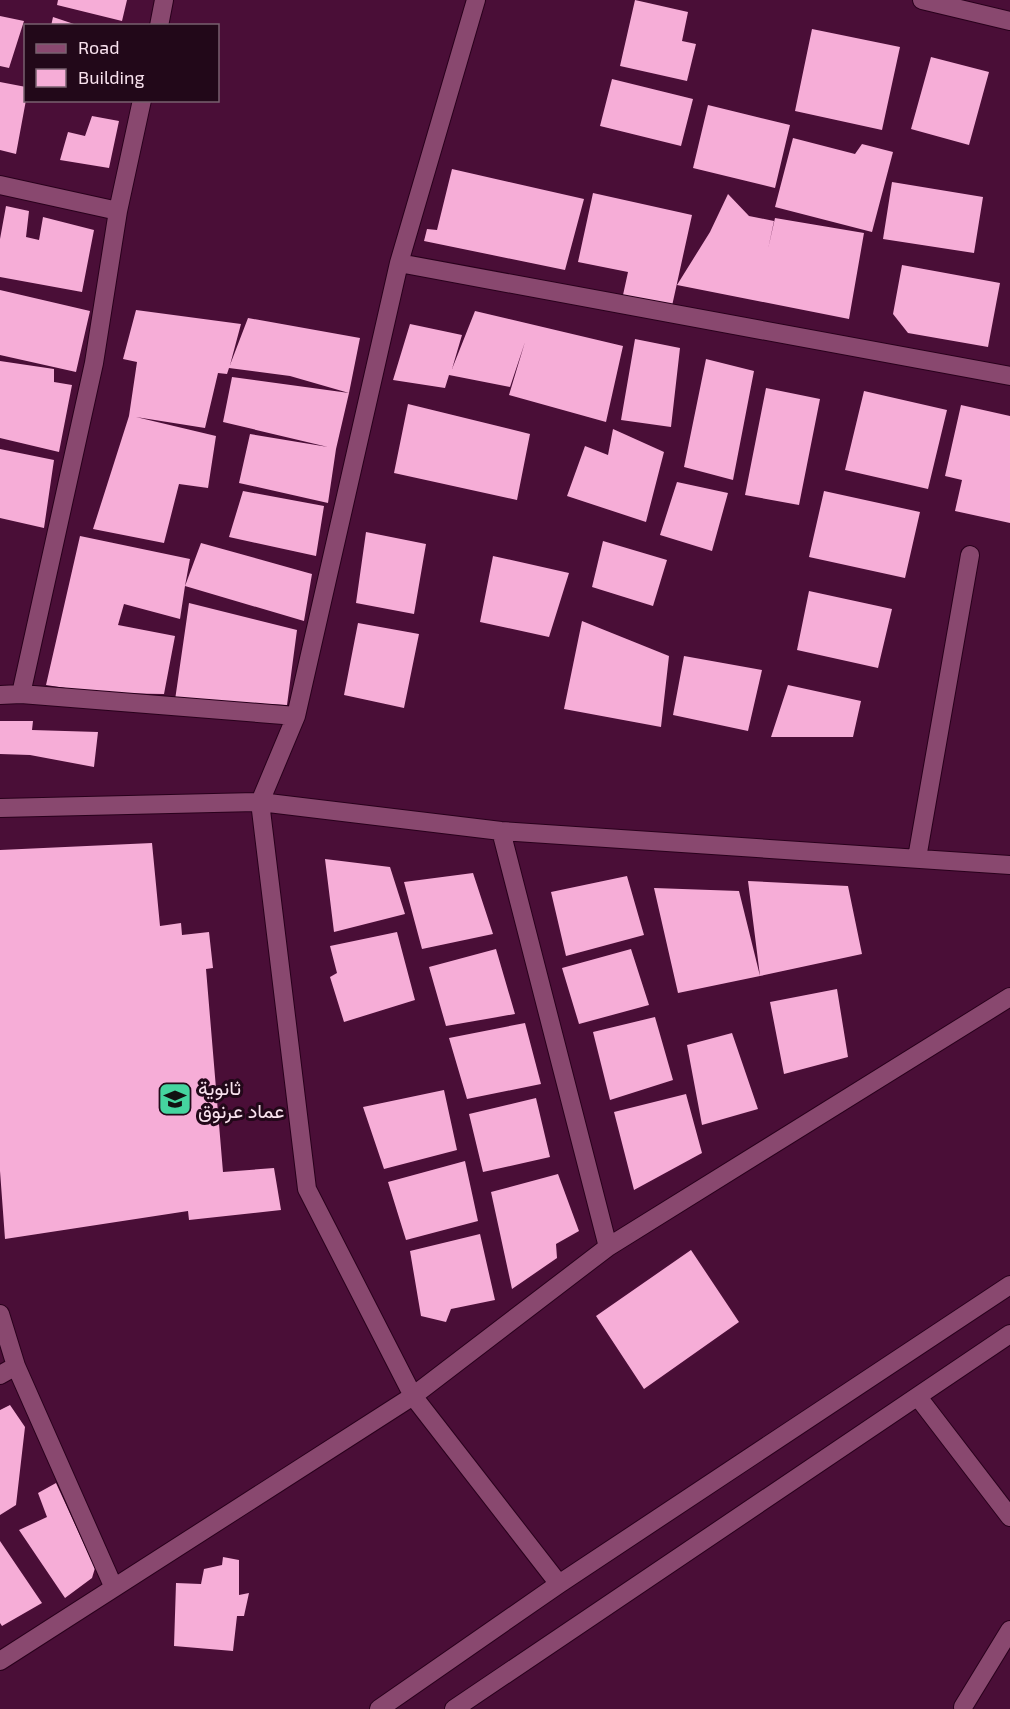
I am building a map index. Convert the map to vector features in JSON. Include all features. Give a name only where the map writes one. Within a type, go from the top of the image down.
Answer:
[{"type":"street","points":[[159,24],[164,0]]},
{"type":"street","points":[[476,0],[399,262],[297,716],[260,802],[307,1189],[413,1396],[559,1584]]},
{"type":"street","points":[[922,0],[1010,21]]},
{"type":"street","points":[[21,694],[94,363],[118,211],[142,102]]},
{"type":"street","points":[[0,185],[118,211]]},
{"type":"street","points":[[399,262],[1010,376]]},
{"type":"street","points":[[917,858],[970,555]]},
{"type":"street","points":[[0,695],[21,694],[297,716]]},
{"type":"street","points":[[0,808],[260,802],[501,831],[1010,865]]},
{"type":"street","points":[[501,831],[608,1247]]},
{"type":"street","points":[[0,1661],[413,1396],[608,1247],[1010,997]]},
{"type":"street","points":[[379,1709],[559,1584],[1010,1285]]},
{"type":"street","points":[[0,1314],[16,1366],[114,1588]]},
{"type":"street","points":[[454,1709],[1010,1334]]},
{"type":"street","points":[[0,1375],[16,1366]]},
{"type":"street","points":[[918,1397],[1010,1517]]},
{"type":"street","points":[[963,1707],[1010,1630]]},
{"type":"building","points":[[58,0],[127,0],[122,21],[57,5]]},
{"type":"building","points":[[635,0],[688,12],[682,41],[696,44],[687,81],[620,66]]},
{"type":"building","points":[[0,16],[24,21],[9,68],[0,66]]},
{"type":"building","points":[[53,17],[74,24],[51,24]]},
{"type":"building","points":[[812,29],[900,47],[882,130],[795,111]]},
{"type":"building","points":[[931,57],[989,72],[969,145],[911,129]]},
{"type":"building","points":[[612,79],[693,99],[681,146],[600,126]]},
{"type":"building","points":[[0,82],[24,87],[26,102],[16,154],[0,150]]},
{"type":"building","points":[[708,105],[790,125],[775,188],[693,168]]},
{"type":"building","points":[[92,116],[119,121],[109,168],[60,160],[68,132],[85,136]]},
{"type":"building","points":[[793,138],[855,154],[862,144],[893,152],[872,232],[775,207]]},
{"type":"building","points":[[452,169],[584,199],[565,270],[424,241],[427,229],[437,230]]},
{"type":"building","points":[[892,182],[983,197],[974,253],[883,239]]},
{"type":"building","points":[[593,193],[692,215],[672,306],[623,295],[628,272],[578,262]]},
{"type":"building","points":[[728,194],[749,216],[774,221],[768,249],[775,218],[864,233],[849,319],[677,285],[710,232]]},
{"type":"building","points":[[6,206],[29,211],[26,237],[39,240],[43,217],[94,230],[82,292],[0,277],[0,239]]},
{"type":"building","points":[[902,265],[1000,283],[988,347],[908,333],[893,314]]},
{"type":"building","points":[[0,290],[90,311],[76,372],[0,355]]},
{"type":"building","points":[[136,310],[241,324],[230,365],[248,318],[360,338],[349,393],[290,376],[229,368],[227,374],[218,373],[205,428],[136,417],[216,436],[208,488],[179,484],[164,543],[93,529],[129,416],[137,362],[123,359]]},
{"type":"building","points":[[475,311],[623,346],[606,422],[509,395],[525,342],[510,387],[449,375],[445,388],[393,380],[410,324],[462,335],[452,369]]},
{"type":"building","points":[[635,339],[680,348],[671,427],[621,420]]},
{"type":"building","points":[[706,359],[754,371],[733,480],[684,467]]},
{"type":"building","points":[[0,361],[54,369],[54,382],[72,385],[59,452],[0,438]]},
{"type":"building","points":[[232,377],[349,393],[336,449],[328,503],[239,483],[250,434],[328,447],[223,422]]},
{"type":"building","points":[[766,388],[820,399],[799,505],[745,495]]},
{"type":"building","points":[[864,391],[947,410],[928,489],[845,470]]},
{"type":"building","points":[[408,404],[530,434],[517,500],[394,473]]},
{"type":"building","points":[[961,405],[1010,416],[1010,523],[955,511],[962,480],[945,476]]},
{"type":"building","points":[[613,429],[664,452],[646,522],[567,496],[585,446],[608,455]]},
{"type":"building","points":[[0,449],[54,460],[44,528],[0,518]]},
{"type":"building","points":[[677,482],[728,493],[712,551],[660,535]]},
{"type":"building","points":[[243,491],[324,506],[316,556],[229,537]]},
{"type":"building","points":[[824,491],[920,512],[905,578],[809,557]]},
{"type":"building","points":[[366,532],[426,544],[414,614],[356,603]]},
{"type":"building","points":[[80,536],[190,559],[180,619],[124,604],[118,625],[175,636],[164,694],[98,693],[46,685]]},
{"type":"building","points":[[603,541],[667,560],[653,606],[592,587]]},
{"type":"building","points":[[201,543],[312,574],[304,621],[185,586]]},
{"type":"building","points":[[493,556],[569,573],[549,637],[480,622]]},
{"type":"building","points":[[809,591],[892,609],[878,668],[797,650]]},
{"type":"building","points":[[189,603],[297,630],[287,705],[175,700]]},
{"type":"building","points":[[582,621],[669,656],[661,727],[564,709]]},
{"type":"building","points":[[358,623],[419,634],[404,708],[344,695]]},
{"type":"building","points":[[684,656],[762,670],[748,731],[673,715]]},
{"type":"building","points":[[788,685],[861,701],[853,737],[771,737]]},
{"type":"building","points":[[0,721],[33,721],[32,730],[98,732],[94,767],[30,755],[0,754]]},
{"type":"building","points":[[152,843],[160,926],[181,923],[182,935],[209,932],[213,968],[206,969],[223,1172],[274,1168],[281,1210],[189,1220],[188,1211],[5,1239],[0,1171],[0,850]]},
{"type":"building","points":[[325,859],[390,867],[405,914],[334,932]]},
{"type":"building","points":[[473,873],[493,934],[422,949],[404,882]]},
{"type":"building","points":[[627,876],[644,935],[566,956],[551,892]]},
{"type":"building","points":[[748,881],[848,886],[862,954],[760,976]]},
{"type":"building","points":[[654,888],[739,891],[760,976],[678,993]]},
{"type":"building","points":[[397,932],[415,1000],[344,1022],[330,977],[337,973],[330,946]]},
{"type":"building","points":[[496,949],[515,1014],[446,1026],[429,967]]},
{"type":"building","points":[[631,949],[649,1005],[579,1024],[562,968]]},
{"type":"building","points":[[837,989],[848,1057],[784,1074],[770,1002]]},
{"type":"building","points":[[655,1017],[673,1080],[610,1100],[593,1032]]},
{"type":"building","points":[[525,1023],[541,1084],[467,1099],[449,1038]]},
{"type":"building","points":[[732,1033],[758,1109],[702,1125],[687,1045]]},
{"type":"building","points":[[444,1090],[457,1150],[384,1169],[363,1107]]},
{"type":"building","points":[[686,1094],[702,1153],[634,1190],[614,1112]]},
{"type":"building","points":[[536,1098],[550,1157],[483,1172],[469,1114]]},
{"type":"building","points":[[465,1161],[478,1221],[406,1240],[388,1182]]},
{"type":"building","points":[[558,1174],[579,1231],[556,1244],[557,1258],[512,1289],[491,1192]]},
{"type":"building","points":[[480,1234],[495,1300],[451,1309],[446,1322],[421,1316],[410,1251]]},
{"type":"building","points":[[691,1250],[739,1322],[644,1389],[596,1316]]},
{"type":"building","points":[[10,1405],[25,1427],[16,1505],[0,1515],[0,1410]]},
{"type":"building","points":[[56,1483],[95,1568],[92,1578],[65,1598],[19,1530],[47,1517],[38,1493]]},
{"type":"building","points":[[0,1541],[42,1603],[2,1626],[0,1623]]},
{"type":"building","points":[[223,1557],[239,1560],[239,1595],[249,1593],[244,1616],[237,1616],[233,1651],[174,1646],[176,1583],[201,1584],[204,1569],[222,1565]]},
{"type":"place","name":"ثانوية عماد عرنوق","points":[[175,1099]]}]
